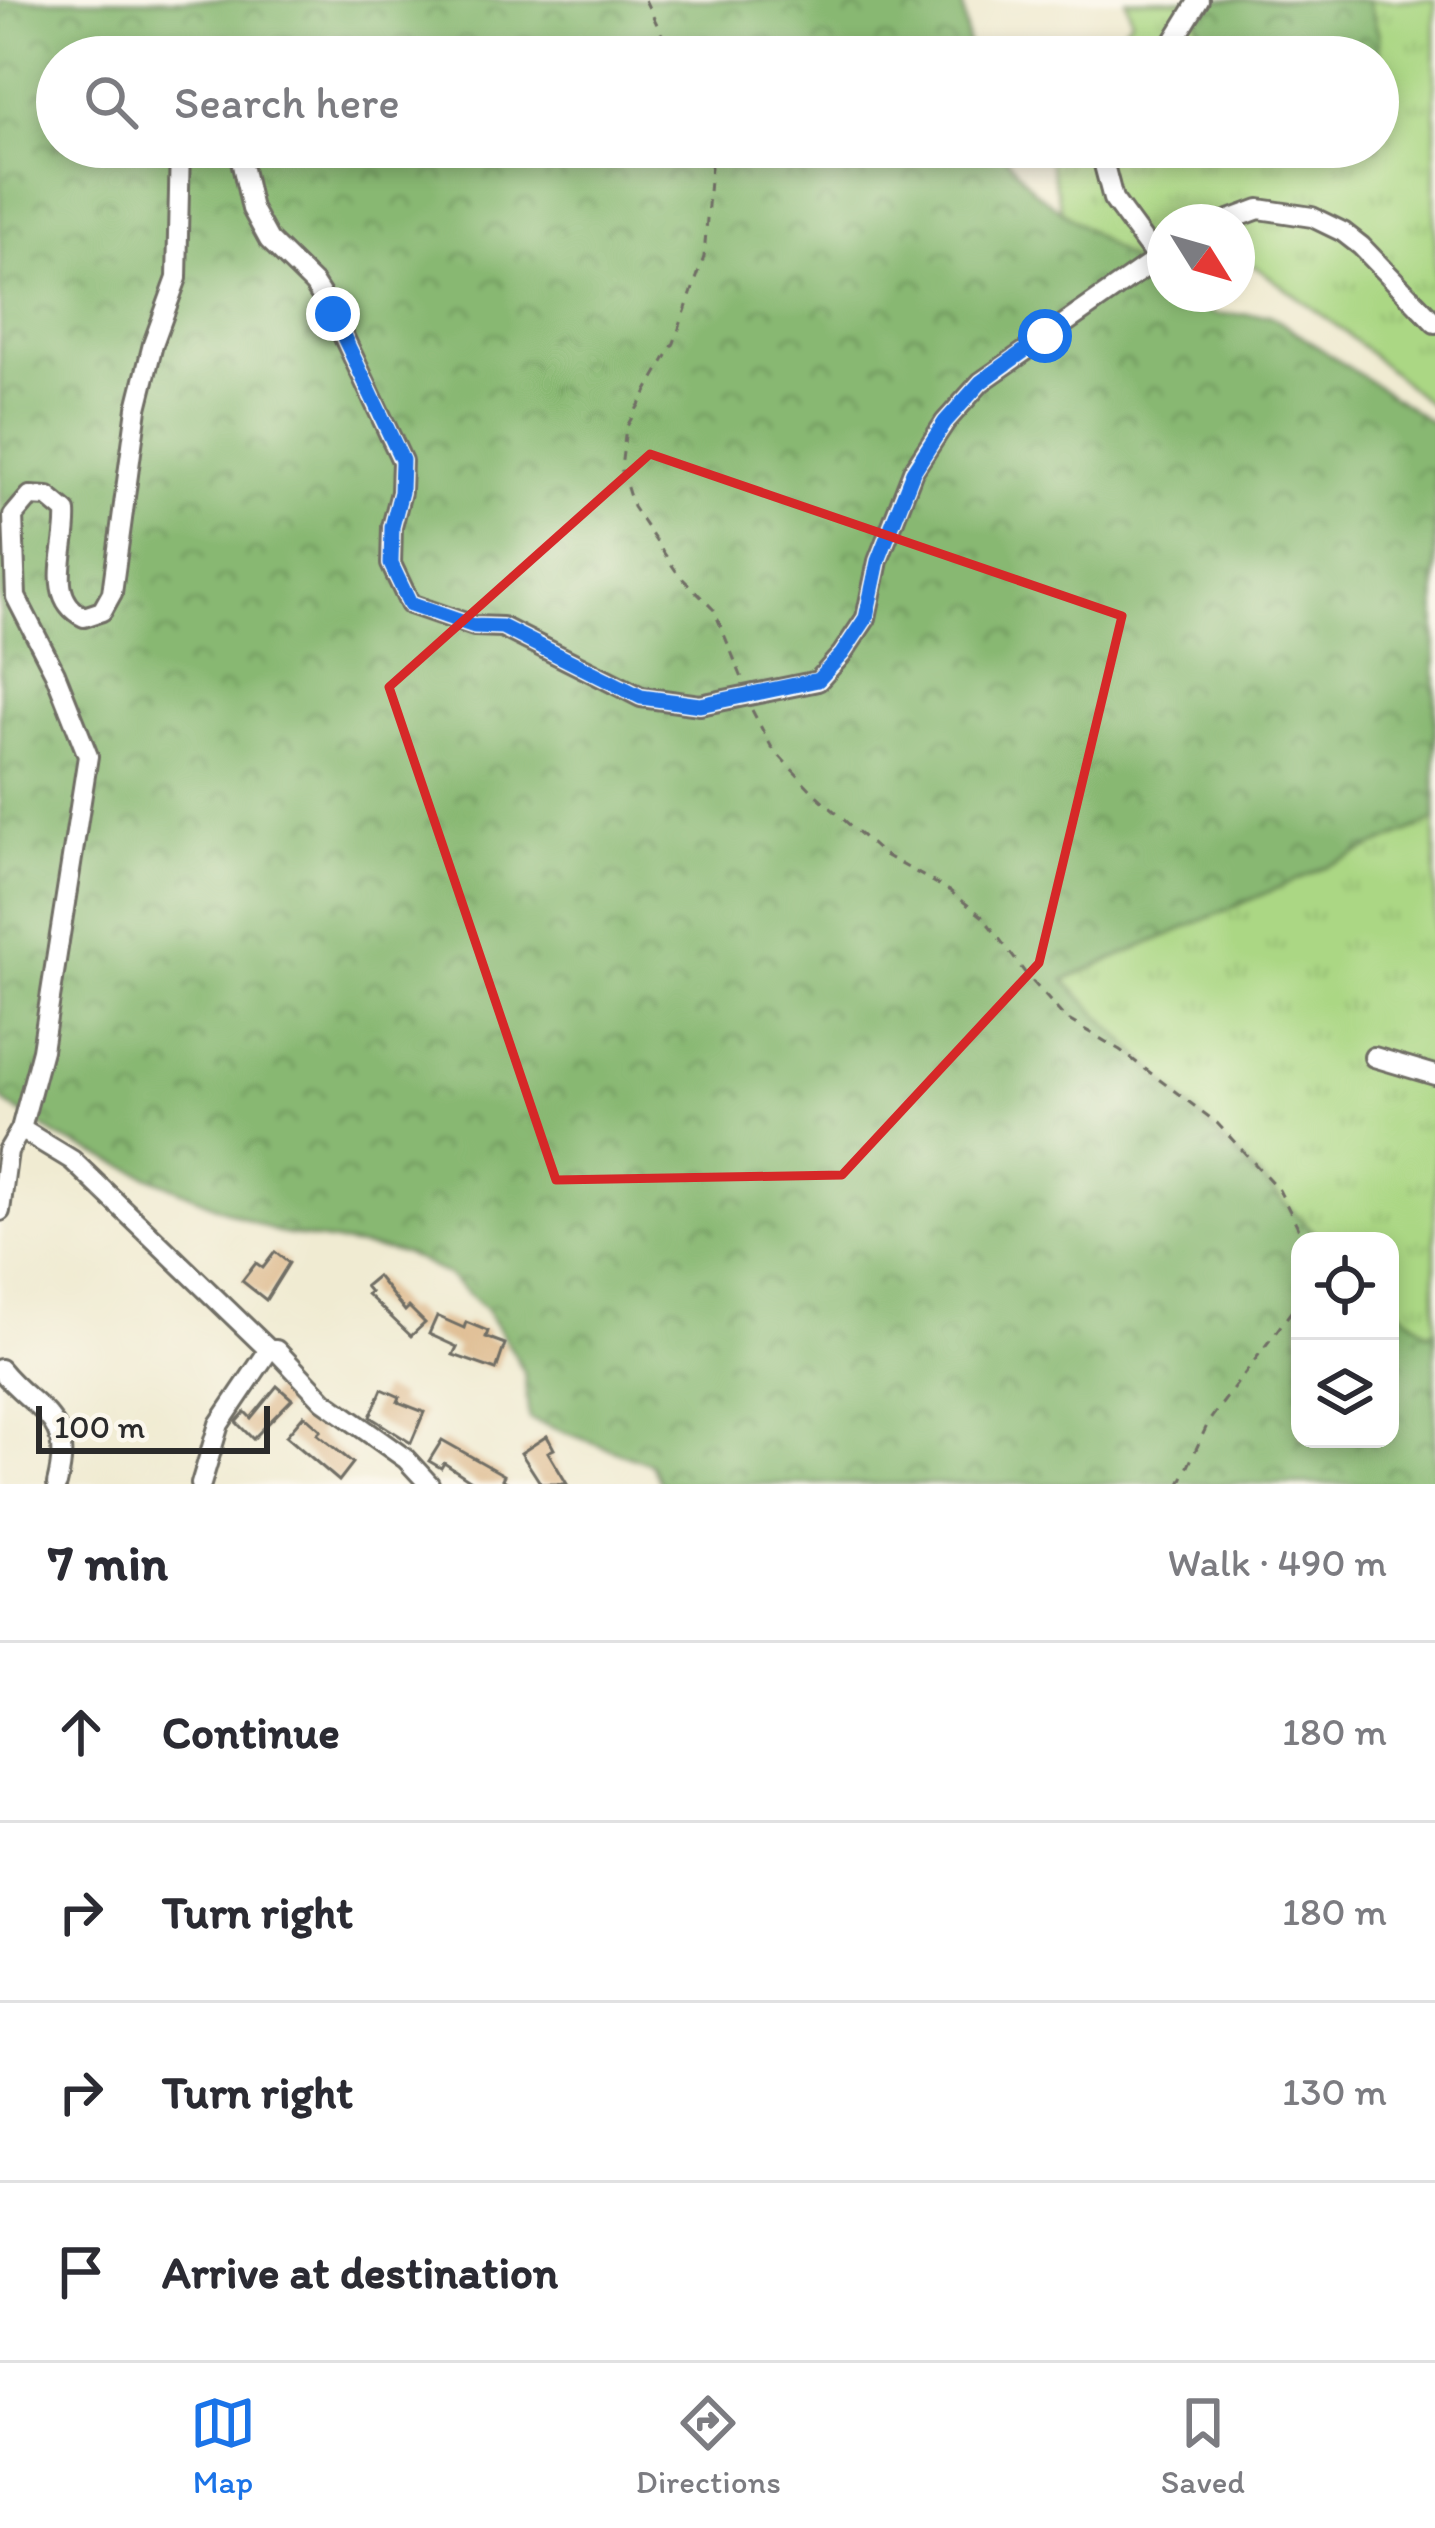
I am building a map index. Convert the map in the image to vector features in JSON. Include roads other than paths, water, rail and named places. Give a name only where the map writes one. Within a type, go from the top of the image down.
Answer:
[{"type":"street","points":[[1177,36],[1198,0]]},
{"type":"street","points":[[0,1211],[8,1150],[21,1130],[42,1050],[88,756],[55,674],[16,597],[14,516],[30,496],[48,497],[66,512],[62,595],[69,609],[85,616],[102,611],[112,593],[137,408],[152,344],[177,278],[180,168]]},
{"type":"street","points":[[242,168],[251,209],[269,240],[314,284],[333,314],[402,460],[391,564],[410,604],[474,626],[502,627],[641,697],[700,705],[818,680],[866,618],[878,561],[913,472],[945,422],[981,382],[1147,266]]},
{"type":"street","points":[[1104,168],[1113,199],[1147,239]]},
{"type":"street","points":[[1255,210],[1312,217],[1343,232],[1435,323]]},
{"type":"street","points":[[1373,1057],[1435,1075]]},
{"type":"street","points":[[21,1130],[72,1160],[269,1350],[276,1350],[324,1401],[406,1459],[429,1484]]},
{"type":"street","points":[[201,1484],[220,1424],[269,1350]]},
{"type":"street","points":[[0,1369],[57,1426],[63,1459],[56,1484]]}]
